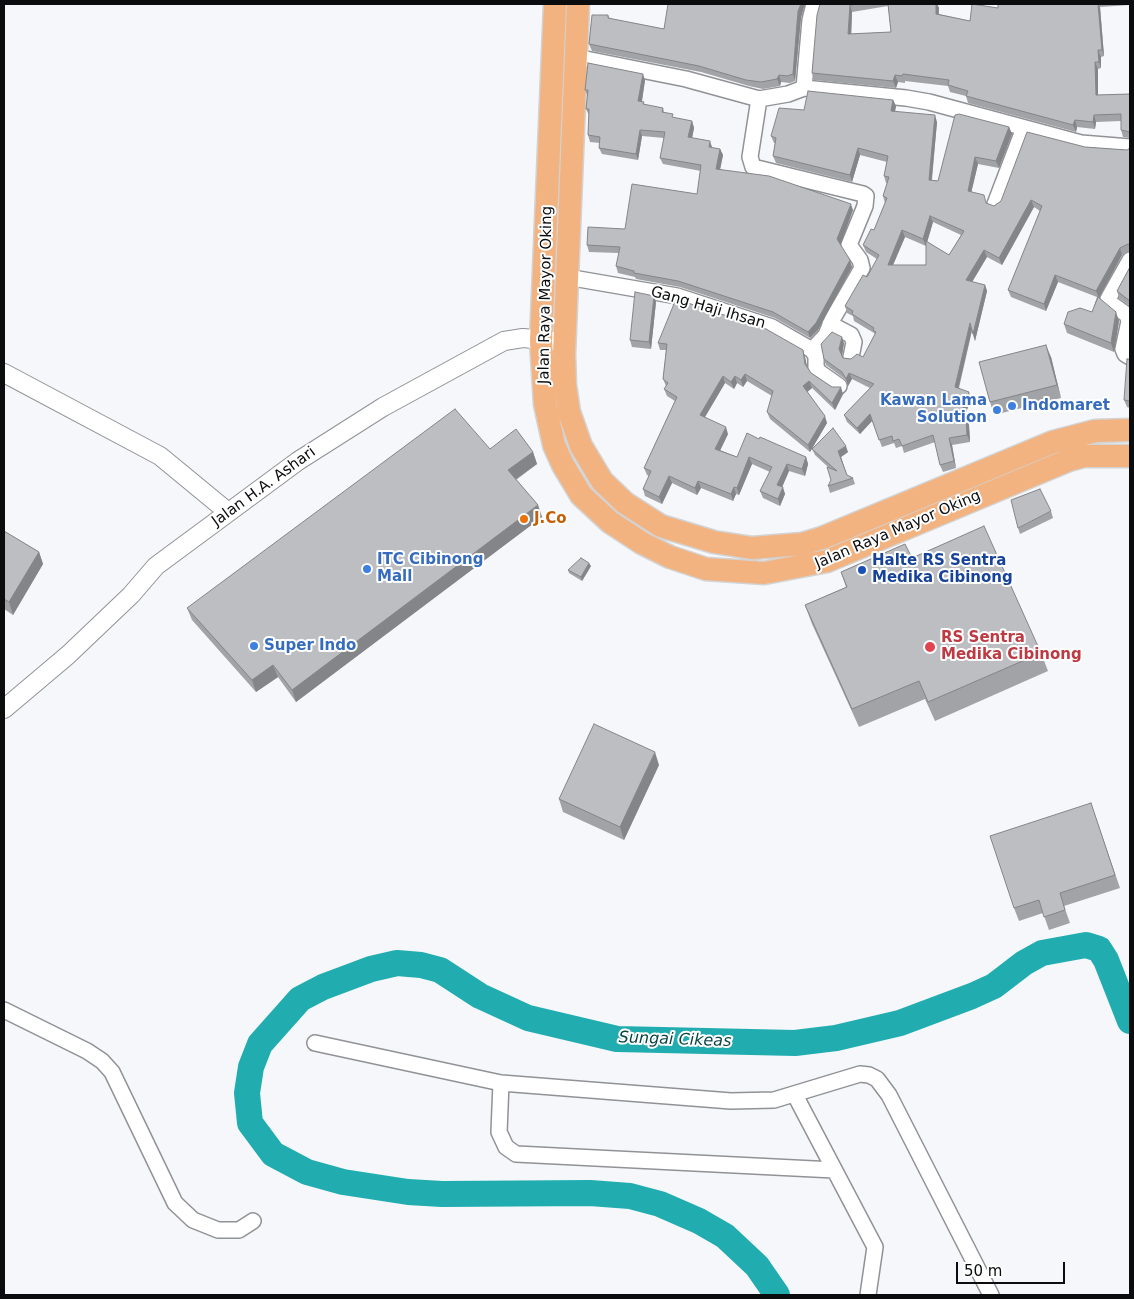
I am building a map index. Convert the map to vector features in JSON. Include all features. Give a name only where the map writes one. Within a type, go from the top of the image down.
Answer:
[{"type":"main road","points":[[555,6],[578,6]]},
{"type":"main road","name":"Jalan Raya Mayor Oking","points":[[555,6],[541,341],[542,376],[548,422],[562,465],[582,494],[610,522],[642,544],[670,557],[706,569],[764,574],[805,568],[827,562],[982,494],[1069,460],[1084,456],[1130,456]]},
{"type":"main road","name":"Jalan Raya Mayor Oking","points":[[578,6],[564,341],[565,385],[569,412],[581,446],[602,481],[625,503],[661,526],[714,542],[742,546],[778,547],[822,538],[1053,442],[1095,431],[1130,430]]},
{"type":"street","points":[[804,88],[810,20],[814,4]]},
{"type":"street","points":[[576,57],[712,85],[759,99],[788,94],[804,88],[929,102],[1081,144],[1130,147]]},
{"type":"street","points":[[759,99],[750,157],[754,167],[866,196],[865,206],[849,245],[860,260],[862,268],[830,324],[826,335],[812,350],[816,356],[816,367],[819,372],[839,386]]},
{"type":"street","points":[[994,204],[1024,128]]},
{"type":"street","points":[[1130,260],[1108,299],[1109,302],[1127,315],[1129,321],[1123,349],[1125,354],[1130,357]]},
{"type":"street","name":"Gang Haji Ihsan","points":[[567,277],[668,294],[729,312],[772,327],[812,350]]},
{"type":"street","points":[[830,324],[851,335],[854,342],[851,357]]},
{"type":"street","name":"Jalan H.A. Ashari","points":[[4,709],[68,654],[131,594],[156,566],[228,512],[350,428],[488,348],[514,338],[564,341]]},
{"type":"street","points":[[4,373],[160,456],[228,512]]},
{"type":"street","points":[[4,1010],[87,1051],[102,1061],[112,1072],[175,1203],[193,1220],[218,1230],[239,1230],[253,1221]]},
{"type":"street","points":[[316,1043],[501,1083],[731,1101],[774,1100],[796,1095],[860,1074],[869,1075],[876,1079],[889,1095],[991,1295]]},
{"type":"street","points":[[501,1083],[499,1132],[506,1147],[516,1154],[834,1170]]},
{"type":"street","points":[[796,1095],[875,1247],[868,1295]]},
{"type":"building","points":[[668,4],[801,4],[798,11],[793,74],[787,76],[779,75],[777,79],[761,82],[746,80],[699,66],[589,44],[592,15],[608,15],[608,18],[664,29]]},
{"type":"building","points":[[820,4],[858,4],[850,5],[848,34],[891,32],[888,4],[936,4],[936,14],[970,21],[972,4],[998,8],[998,4],[1098,4],[1102,50],[1098,50],[1099,62],[1095,62],[1096,95],[1130,94],[1130,132],[1121,130],[1121,114],[1094,115],[1093,122],[1075,120],[1073,125],[966,96],[968,91],[948,85],[949,80],[903,74],[902,76],[895,75],[893,81],[812,73],[817,15]]},
{"type":"building","points":[[588,63],[643,74],[638,101],[644,102],[643,104],[663,108],[662,112],[673,114],[672,117],[692,121],[688,137],[710,141],[709,147],[720,149],[716,169],[769,176],[851,204],[837,239],[850,260],[816,323],[808,332],[773,312],[678,281],[634,273],[634,271],[616,266],[620,247],[587,245],[588,227],[625,229],[632,184],[697,194],[701,165],[660,158],[665,132],[640,130],[636,154],[599,148],[600,137],[588,135],[589,109],[586,109],[588,90],[585,90]]},
{"type":"building","points":[[808,91],[893,100],[891,111],[935,115],[929,180],[938,181],[955,115],[959,114],[1009,127],[996,161],[975,157],[968,191],[984,195],[986,203],[994,206],[1001,201],[1027,132],[1085,147],[1127,150],[1130,148],[1130,245],[1128,244],[1120,248],[1096,291],[1055,275],[1044,304],[1008,290],[1042,206],[1031,200],[999,258],[984,250],[966,280],[985,285],[973,334],[970,323],[955,387],[969,392],[959,418],[966,418],[967,435],[949,438],[954,461],[940,465],[933,435],[902,446],[899,439],[893,441],[892,436],[879,440],[870,414],[857,428],[844,415],[874,384],[849,373],[846,379],[842,372],[824,359],[821,344],[832,332],[842,337],[839,349],[843,358],[851,359],[857,354],[863,357],[876,332],[873,330],[874,328],[852,314],[853,311],[845,306],[863,275],[867,277],[879,255],[863,245],[871,229],[874,230],[887,198],[883,196],[889,177],[884,176],[888,156],[858,148],[850,175],[773,156],[776,138],[771,136],[779,108],[804,110]],"holes":[[[930,216],[964,231],[949,255],[926,241],[926,265],[888,265],[902,230],[923,239]]]},
{"type":"building","points":[[1130,267],[1130,301],[1117,291]]},
{"type":"building","points":[[635,292],[654,296],[649,342],[630,340]]},
{"type":"building","points":[[1098,297],[1116,312],[1111,343],[1064,324],[1068,312],[1080,308],[1092,312]]},
{"type":"building","points":[[676,299],[766,329],[803,350],[805,364],[811,373],[832,387],[841,387],[832,403],[809,381],[803,386],[825,416],[808,445],[767,412],[773,391],[745,374],[741,380],[735,376],[731,382],[723,376],[700,415],[726,427],[715,449],[737,457],[747,433],[806,457],[802,469],[787,464],[777,485],[783,487],[778,499],[760,491],[772,467],[749,457],[737,488],[734,487],[731,494],[698,481],[695,488],[669,476],[659,497],[643,489],[651,471],[644,468],[677,397],[664,389],[668,383],[663,379],[667,344],[658,343]]},
{"type":"building","points":[[1046,345],[1057,385],[990,402],[979,362]]},
{"type":"building","points":[[1127,359],[1130,359],[1130,401],[1124,400]]},
{"type":"building","name":"ITC Cibinong Mall","points":[[455,409],[490,449],[516,429],[533,452],[508,470],[538,505],[292,690],[273,665],[252,680],[187,608]]},
{"type":"building","points":[[833,428],[846,446],[838,451],[847,475],[853,478],[828,486],[831,480],[827,467],[837,471],[812,449]]},
{"type":"building","points":[[1040,489],[1051,511],[1018,528],[1011,500]]},
{"type":"building","name":"RS Sentra Medika Cibinong","points":[[984,526],[1041,653],[928,702],[919,681],[852,709],[805,605],[847,587],[841,572],[905,544],[912,558]]},
{"type":"building","points":[[4,531],[39,552],[9,602],[4,599]]},
{"type":"building","points":[[581,558],[589,563],[581,577],[568,570]]},
{"type":"building","points":[[594,724],[655,752],[620,827],[559,799]]},
{"type":"building","points":[[1091,803],[1115,875],[1060,893],[1065,910],[1044,917],[1039,900],[1014,908],[990,836]]},
{"type":"waterway","name":"Sungai Cikeas","points":[[777,1295],[757,1266],[725,1236],[699,1221],[660,1204],[630,1196],[590,1193],[442,1194],[408,1192],[343,1182],[307,1172],[273,1154],[250,1123],[247,1093],[251,1067],[260,1044],[300,999],[323,987],[371,969],[397,963],[421,965],[440,970],[480,996],[528,1018],[617,1039],[795,1043],[836,1038],[900,1023],[994,986],[1024,963],[1042,953],[1086,945],[1099,949],[1106,960],[1130,1021]]},
{"type":"place","name":"Indomaret","points":[[1012,406]]},
{"type":"place","name":"Kawan Lama Solution","points":[[997,410]]},
{"type":"place","name":"J.Co","points":[[524,519]]},
{"type":"place","name":"ITC Cibinong Mall","points":[[367,569]]},
{"type":"place","name":"Halte RS Sentra Medika Cibinong","points":[[862,570]]},
{"type":"place","name":"Super Indo","points":[[254,646]]},
{"type":"place","name":"RS Sentra Medika Cibinong","points":[[930,647]]}]
